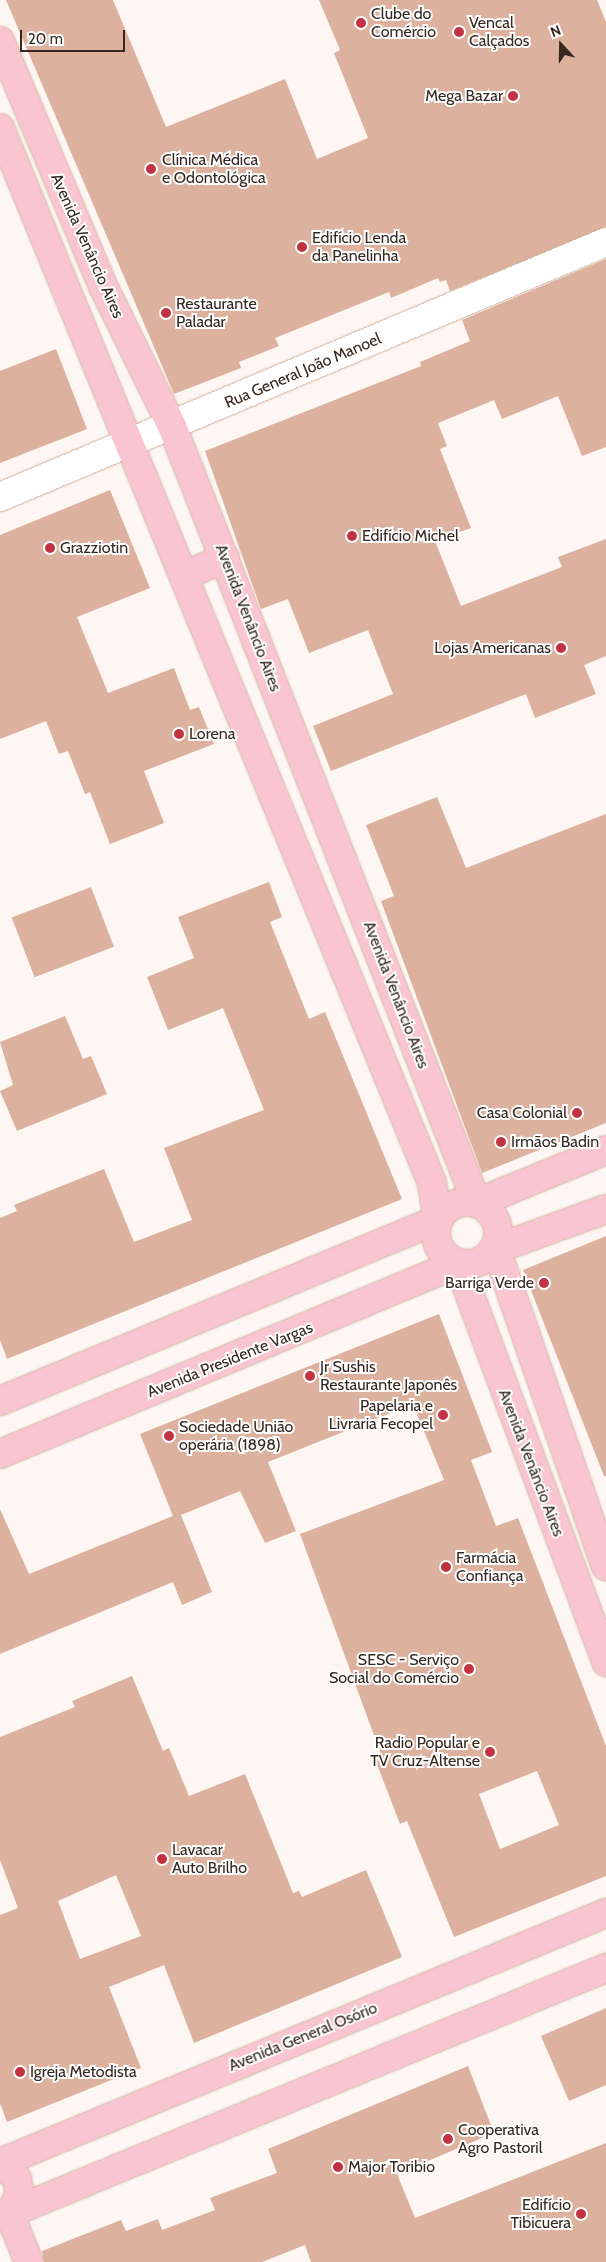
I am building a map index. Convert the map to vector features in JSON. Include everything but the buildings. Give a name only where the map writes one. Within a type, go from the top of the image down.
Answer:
[{"type":"main road","name":"Avenida Venâncio Aires","points":[[0,41],[104,288],[172,426],[477,1203]]},
{"type":"main road","name":"Avenida Venâncio Aires","points":[[0,128],[73,300],[432,1183],[438,1220]]},
{"type":"main road","points":[[14,162],[44,148]]},
{"type":"main road","points":[[73,300],[104,288]]},
{"type":"main road","points":[[184,576],[225,558]]},
{"type":"main road","points":[[606,1150],[477,1203],[449,1206],[438,1220],[435,1232],[439,1246],[458,1263],[486,1260],[496,1249],[606,1209]]},
{"type":"main road","points":[[477,1203],[494,1219],[499,1234],[496,1249],[606,1567]]},
{"type":"main road","points":[[0,1401],[438,1220]]},
{"type":"main road","name":"Avenida Venâncio Aires","points":[[458,1263],[601,1633],[606,1662]]},
{"type":"main road","name":"Avenida Presidente Vargas","points":[[0,1454],[458,1263]]},
{"type":"main road","name":"Avenida General Osório","points":[[0,2163],[606,1913]]},
{"type":"main road","points":[[3,2214],[606,1968]]},
{"type":"main road","points":[[0,2168],[9,2170],[17,2180],[20,2194],[3,2214]]},
{"type":"main road","points":[[3,2214],[29,2262]]},
{"type":"street","name":"Rua General João Manoel","points":[[0,497],[129,441],[172,426],[606,242]]},
{"type":"place","name":"Clube do Comércio","points":[[361,23]]},
{"type":"place","name":"Vencal Calçados","points":[[459,32]]},
{"type":"place","name":"Mega Bazar","points":[[513,96]]},
{"type":"place","name":"Clínica Médica e Odontológica","points":[[151,169]]},
{"type":"place","name":"Edifício Lenda da Panelinha","points":[[302,247]]},
{"type":"place","name":"Restaurante Paladar","points":[[166,313]]},
{"type":"place","name":"Edifício Michel","points":[[352,536]]},
{"type":"place","name":"Grazziotin","points":[[50,548]]},
{"type":"place","name":"Lojas Americanas","points":[[561,648]]},
{"type":"place","name":"Lorena","points":[[179,734]]},
{"type":"place","name":"Casa Colonial","points":[[577,1113]]},
{"type":"place","name":"Irmãos Badin","points":[[501,1142]]},
{"type":"place","name":"Barriga Verde","points":[[544,1283]]},
{"type":"place","name":"Jr Sushis Restaurante Japonês","points":[[310,1376]]},
{"type":"place","name":"Papelaria e Livraria Fecopel","points":[[443,1415]]},
{"type":"place","name":"Sociedade União operária (1898)","points":[[169,1436]]},
{"type":"place","name":"Farmácia Confiança","points":[[446,1567]]},
{"type":"place","name":"SESC - Serviço Social do Comércio","points":[[469,1669]]},
{"type":"place","name":"Radio Popular e TV Cruz-Altense","points":[[490,1752]]},
{"type":"place","name":"Lavacar Auto Brilho","points":[[162,1859]]},
{"type":"place","name":"Igreja Metodista","points":[[20,2072]]},
{"type":"place","name":"Cooperativa Agro Pastoril","points":[[448,2139]]},
{"type":"place","name":"Major Toribio","points":[[338,2167]]},
{"type":"place","name":"Edifício Tibicuera","points":[[581,2214]]}]
